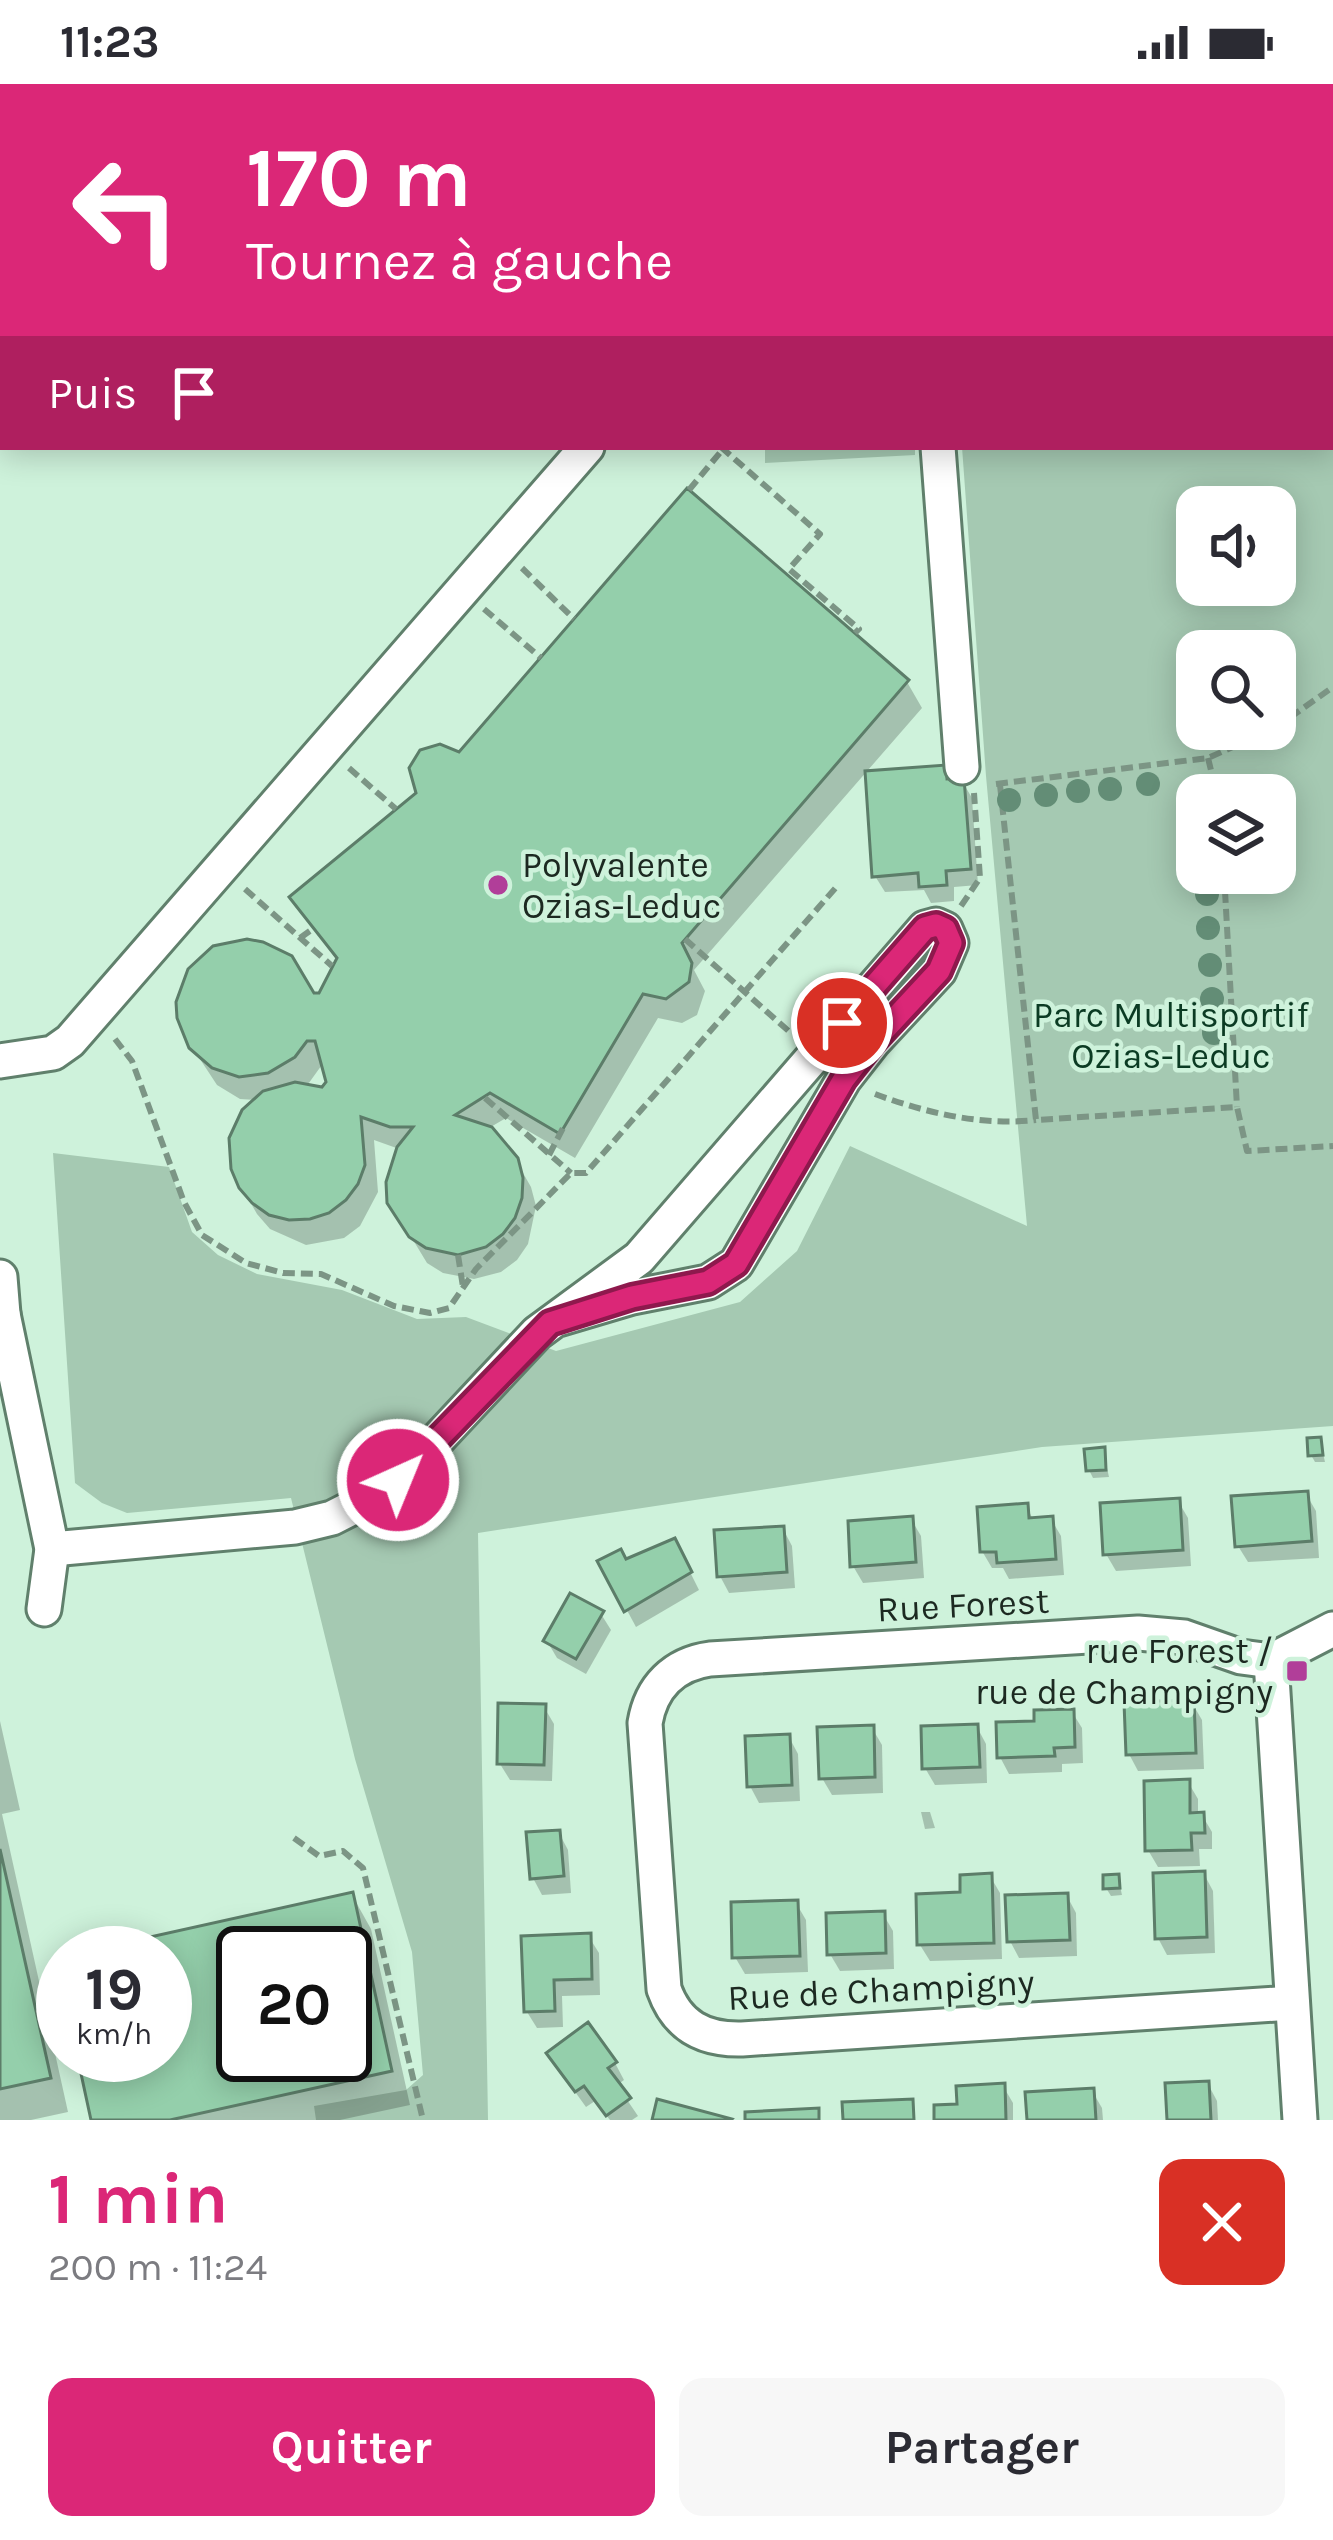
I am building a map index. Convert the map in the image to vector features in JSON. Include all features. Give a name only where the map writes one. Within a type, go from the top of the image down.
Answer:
[{"type":"street","points":[[0,1061],[47,1054],[65,1046],[584,450]]},
{"type":"street","points":[[938,450],[968,772]]},
{"type":"street","points":[[52,1549],[314,1524],[350,1511],[398,1480],[537,1333],[639,1258],[925,928],[941,926],[949,933],[951,943],[939,971],[844,1079],[743,1256],[728,1271],[708,1282],[632,1297],[558,1319]]},
{"type":"street","points":[[0,1277],[2,1314],[52,1549],[44,1610]]},
{"type":"street","points":[[1300,2120],[1271,1660],[1333,1629]]},
{"type":"street","name":"Rue Forest","points":[[662,1684],[678,1669],[710,1659],[1138,1633],[1184,1637],[1240,1657],[1271,1660]]},
{"type":"street","name":"Rue de Champigny","points":[[662,1684],[650,1702],[645,1734],[662,1978],[673,2010],[699,2033],[732,2039],[1292,2003]]},
{"type":"path","points":[[688,490],[720,450]]},
{"type":"path","points":[[724,450],[820,534],[788,571],[859,629],[855,634]]},
{"type":"path","points":[[520,566],[574,619]]},
{"type":"path","points":[[484,609],[541,658]]},
{"type":"path","points":[[1296,712],[1333,686]]},
{"type":"path","points":[[1036,1120],[1000,785],[1208,758],[1226,750]]},
{"type":"path","points":[[1208,758],[1212,774]]},
{"type":"path","points":[[347,766],[396,809]]},
{"type":"path","points":[[968,772],[980,878]]},
{"type":"path","points":[[485,1098],[571,1173],[586,1173],[839,884]]},
{"type":"path","points":[[242,887],[332,966]]},
{"type":"path","points":[[1225,894],[1237,1107],[1246,1151],[1333,1145]]},
{"type":"path","points":[[300,938],[314,928]]},
{"type":"path","points":[[685,940],[744,992]]},
{"type":"path","points":[[112,1037],[132,1061],[195,1224],[210,1242],[258,1268],[321,1274],[406,1310],[442,1311],[571,1173]]},
{"type":"path","points":[[844,1079],[890,1100],[993,1122],[1237,1107]]},
{"type":"path","points":[[502,1113],[508,1104]]},
{"type":"path","points":[[549,1155],[565,1126]]},
{"type":"path","points":[[458,1255],[463,1288]]},
{"type":"path","points":[[294,1838],[319,1856],[343,1851],[363,1868],[423,2120]]},
{"type":"green space","points":[[765,450],[915,450],[915,455],[765,463]]},
{"type":"green space","name":"Parc Multisportif Ozias-Leduc","points":[[962,450],[1333,450],[1333,1426],[1042,1447],[478,1533],[488,2120],[316,2120],[314,2106],[406,2090],[423,2075],[412,1952],[355,1759],[291,1498],[127,1513],[102,1503],[75,1483],[53,1153],[169,1167],[192,1232],[218,1255],[257,1274],[342,1290],[417,1319],[466,1317],[556,1351],[740,1302],[797,1251],[850,1146],[1027,1226]]},
{"type":"building","points":[[687,488],[909,680],[682,943],[692,963],[689,982],[666,999],[643,994],[560,1134],[490,1093],[455,1115],[492,1127],[518,1158],[522,1198],[503,1234],[486,1247],[458,1255],[426,1248],[409,1237],[387,1203],[386,1182],[397,1147],[413,1127],[390,1127],[361,1117],[365,1165],[346,1200],[310,1219],[269,1215],[239,1188],[231,1169],[229,1138],[242,1110],[263,1091],[295,1082],[322,1087],[326,1082],[315,1041],[307,1041],[295,1057],[268,1073],[239,1077],[212,1068],[189,1048],[177,1018],[176,1002],[188,969],[213,946],[247,939],[292,956],[314,993],[319,993],[337,958],[289,897],[416,793],[409,768],[420,750],[440,744],[459,752]]},
{"type":"building","points":[[946,765],[947,779],[964,778],[971,869],[946,871],[947,885],[919,887],[918,873],[872,877],[865,771]]},
{"type":"building","points":[[1321,1437],[1323,1455],[1308,1456],[1307,1438]]},
{"type":"building","points":[[1105,1447],[1106,1470],[1086,1471],[1084,1449]]},
{"type":"building","points":[[1308,1491],[1312,1541],[1235,1547],[1231,1496]]},
{"type":"building","points":[[1180,1498],[1183,1550],[1103,1555],[1100,1503]]},
{"type":"building","points":[[1028,1503],[1029,1518],[1053,1516],[1056,1559],[997,1563],[996,1552],[980,1552],[977,1507]]},
{"type":"building","points":[[913,1516],[916,1562],[850,1567],[848,1521]]},
{"type":"building","points":[[784,1526],[787,1572],[717,1577],[714,1530]]},
{"type":"building","points":[[675,1538],[692,1572],[624,1612],[597,1561],[621,1549],[626,1559]]},
{"type":"building","points":[[570,1593],[604,1611],[576,1659],[543,1641]]},
{"type":"building","points":[[1194,1700],[1196,1753],[1126,1755],[1124,1702]]},
{"type":"building","points":[[498,1703],[546,1704],[544,1765],[497,1764]]},
{"type":"building","points":[[1074,1709],[1075,1747],[1054,1748],[1055,1756],[997,1758],[996,1722],[1034,1721],[1034,1710]]},
{"type":"building","points":[[978,1724],[980,1767],[922,1769],[921,1726]]},
{"type":"building","points":[[874,1725],[875,1777],[819,1779],[817,1727]]},
{"type":"building","points":[[790,1734],[792,1785],[747,1787],[745,1736]]},
{"type":"building","points":[[1190,1779],[1190,1813],[1204,1812],[1205,1833],[1191,1833],[1192,1850],[1145,1851],[1144,1781]]},
{"type":"building","points":[[560,1830],[564,1876],[530,1879],[526,1832]]},
{"type":"building","points":[[0,1849],[36,2011],[36,2081],[0,2089]]},
{"type":"building","points":[[1205,1871],[1207,1937],[1155,1939],[1153,1873]]},
{"type":"building","points":[[992,1873],[994,1943],[917,1945],[916,1894],[960,1892],[960,1875]]},
{"type":"building","points":[[1119,1874],[1120,1888],[1103,1889],[1103,1875]]},
{"type":"building","points":[[353,1892],[360,1926],[216,1926],[216,2082],[342,2082],[170,2120],[91,2120],[83,2082],[192,2082],[192,1928]]},
{"type":"building","points":[[1068,1893],[1070,1940],[1007,1942],[1005,1895]]},
{"type":"building","points":[[798,1900],[800,1956],[732,1958],[731,1902]]},
{"type":"building","points":[[885,1911],[886,1953],[827,1955],[826,1913]]},
{"type":"building","points":[[591,1933],[592,1979],[554,1980],[555,2011],[524,2012],[521,1936]]},
{"type":"building","points":[[372,1979],[392,2071],[372,2075]]},
{"type":"building","points":[[588,2022],[617,2062],[608,2068],[631,2098],[606,2116],[584,2086],[575,2092],[546,2053]]},
{"type":"building","points":[[1209,2081],[1211,2120],[1167,2120],[1165,2083]]},
{"type":"building","points":[[1005,2083],[1006,2120],[934,2120],[934,2105],[957,2104],[956,2086]]},
{"type":"building","points":[[1094,2088],[1096,2120],[1027,2120],[1025,2092]]},
{"type":"building","points":[[657,2099],[732,2119],[652,2120]]},
{"type":"building","points":[[913,2099],[914,2120],[843,2120],[842,2102]]},
{"type":"building","points":[[819,2108],[819,2120],[745,2120],[745,2112]]},
{"type":"place","name":"Polyvalente Ozias-Leduc","points":[[498,885]]},
{"type":"place","name":"rue Forest / rue de Champigny","points":[[1297,1671]]},
{"type":"route","points":[[398,1480],[550,1323],[632,1297],[708,1282],[736,1264],[844,1079],[939,971],[951,943],[949,933],[941,926],[925,928],[842,1023]]}]
